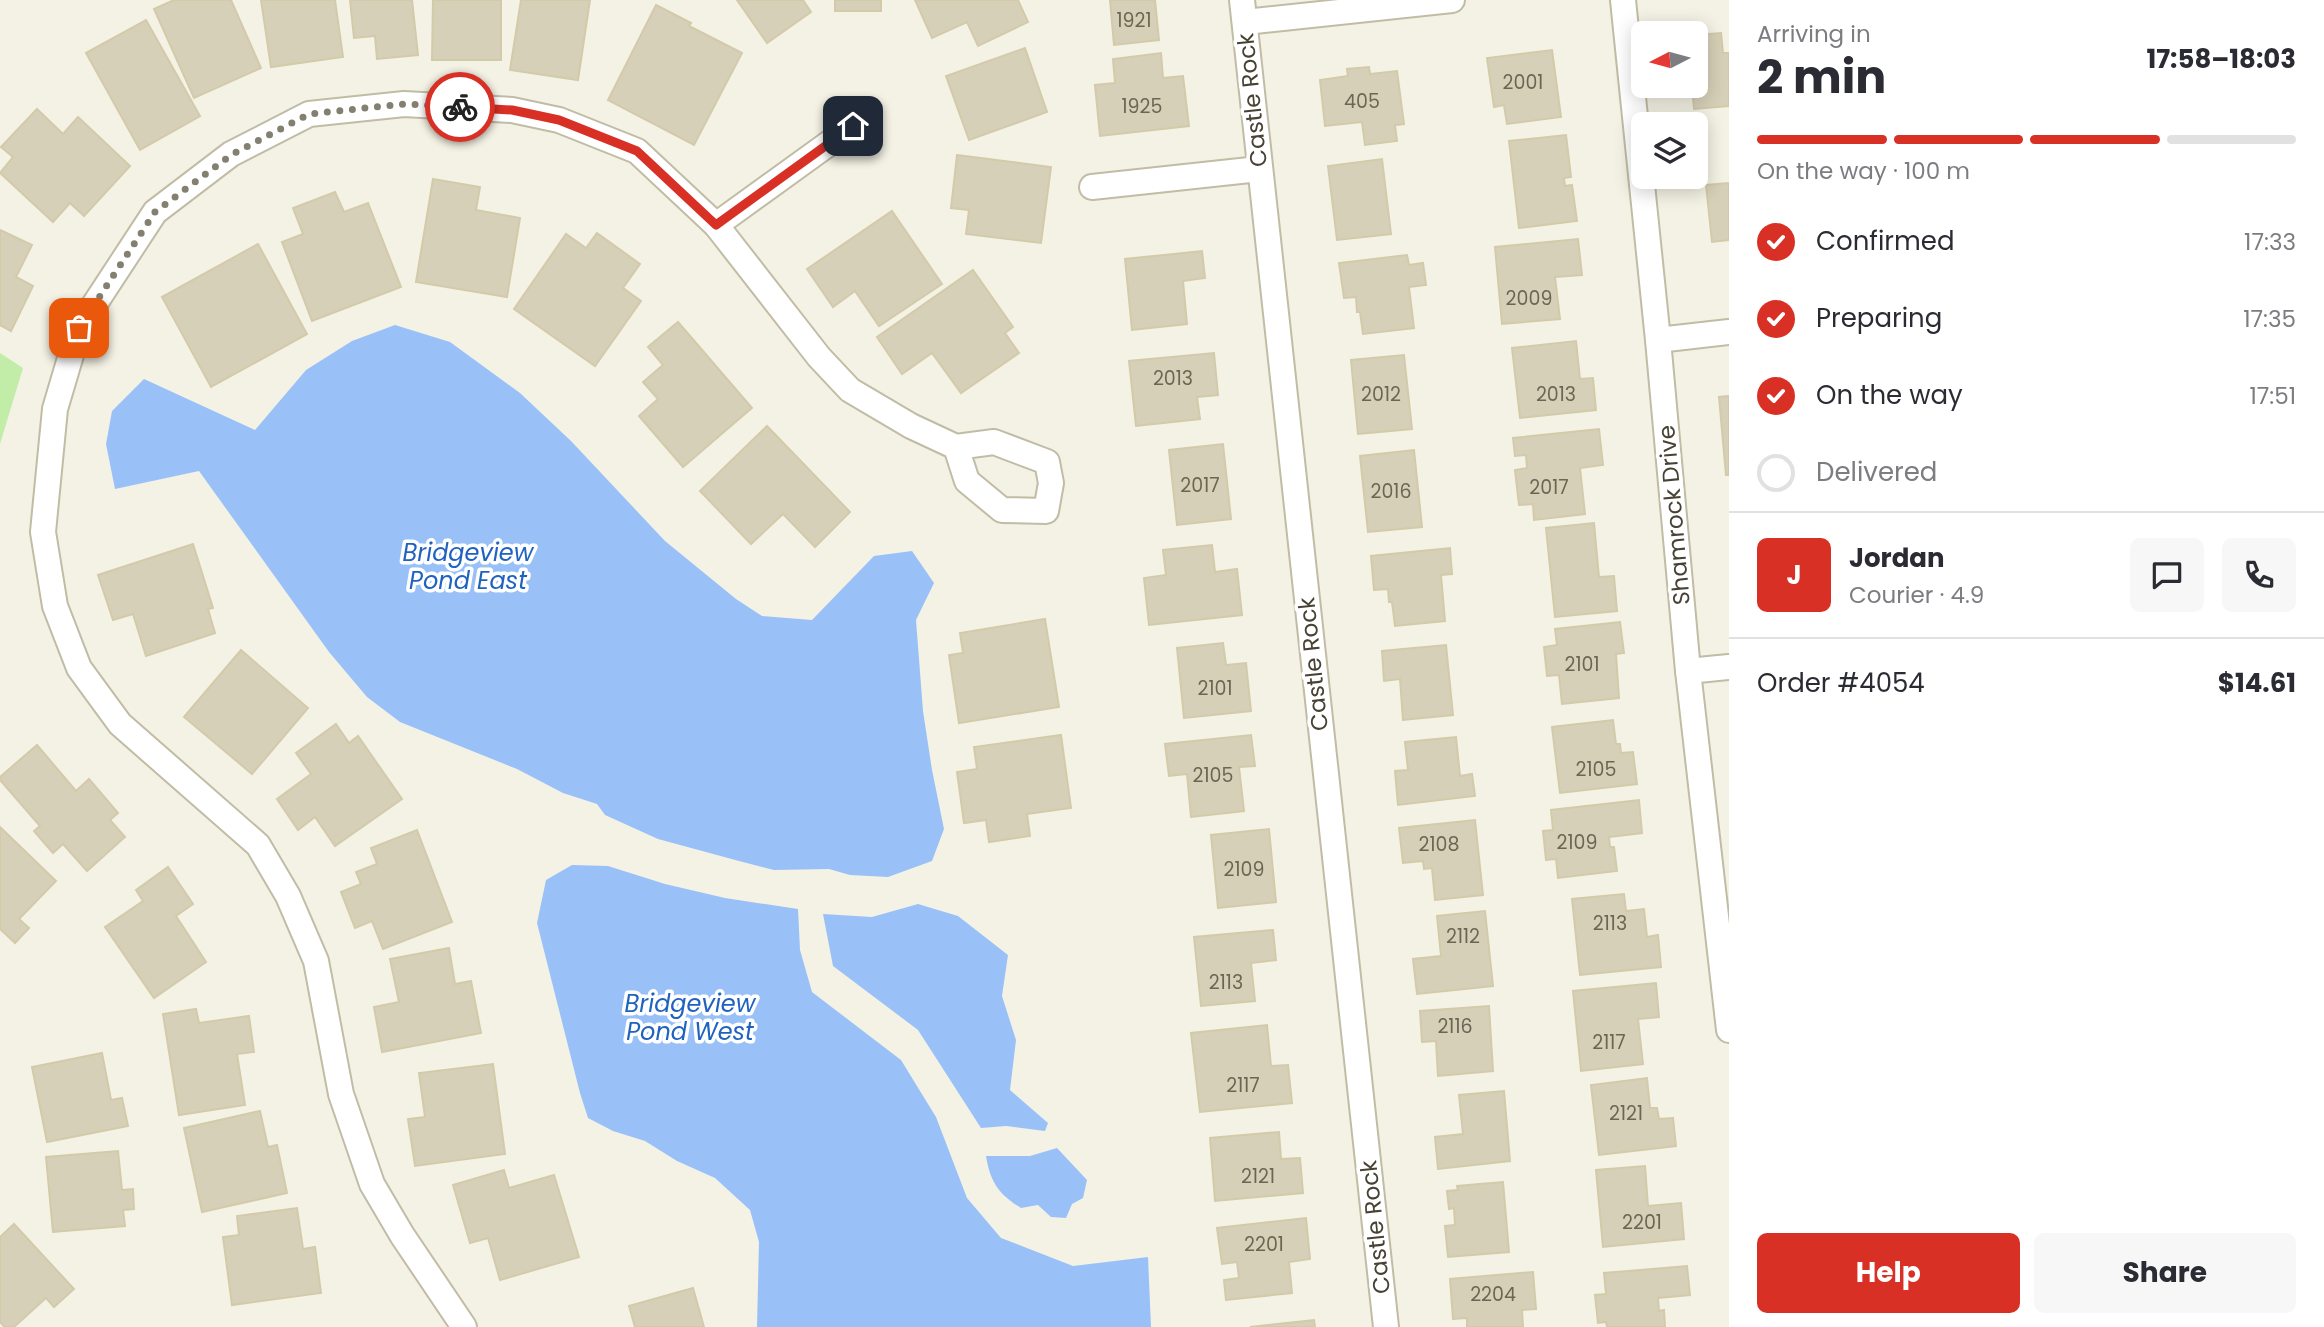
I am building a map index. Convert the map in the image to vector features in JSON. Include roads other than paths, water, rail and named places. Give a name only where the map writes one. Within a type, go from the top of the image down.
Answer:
[{"type":"street","points":[[1243,11],[1452,0]]},
{"type":"street","name":"Shamrock Drive","points":[[1623,0],[1688,671],[1729,1022]]},
{"type":"street","name":"Castle Rock","points":[[1243,11],[1386,1327]]},
{"type":"street","points":[[464,1327],[372,1184],[341,1094],[316,961],[288,896],[258,845],[120,724],[79,668],[55,606],[43,532],[55,409],[79,328],[155,212],[231,155],[309,114],[404,104],[512,110],[559,120],[637,151],[716,225],[819,357],[850,390],[911,426],[957,447]]},
{"type":"street","points":[[716,225],[853,126]]},
{"type":"street","points":[[1092,187],[1259,169]]},
{"type":"street","points":[[1658,340],[1729,332]]},
{"type":"street","points":[[1688,671],[1729,667]]},
{"type":"water","name":"Bridgeview Pond East","points":[[395,325],[450,342],[520,393],[571,441],[665,541],[736,599],[762,616],[812,620],[874,556],[912,551],[934,583],[916,620],[923,711],[944,829],[932,861],[888,877],[850,875],[829,869],[774,870],[739,861],[658,839],[605,815],[597,804],[563,793],[517,769],[400,722],[367,697],[329,652],[199,471],[115,489],[106,444],[112,411],[144,379],[255,430],[306,370],[352,341]]},
{"type":"water","name":"Bridgeview Pond West","points":[[572,865],[608,866],[665,884],[725,898],[798,909],[800,950],[812,992],[901,1060],[936,1117],[967,1198],[1001,1238],[1073,1266],[1148,1257],[1151,1327],[757,1327],[759,1242],[750,1210],[715,1178],[677,1161],[645,1141],[613,1131],[588,1118],[537,923],[546,880]]},
{"type":"water","points":[[918,904],[958,916],[1008,955],[1002,996],[1016,1040],[1010,1090],[1048,1123],[1045,1131],[1006,1126],[981,1128],[918,1030],[833,966],[823,914],[872,917]]},
{"type":"water","points":[[1057,1148],[1087,1180],[1083,1198],[1072,1204],[1066,1218],[1051,1217],[1038,1205],[1021,1208],[1001,1192],[993,1180],[986,1156],[1030,1156]]}]
